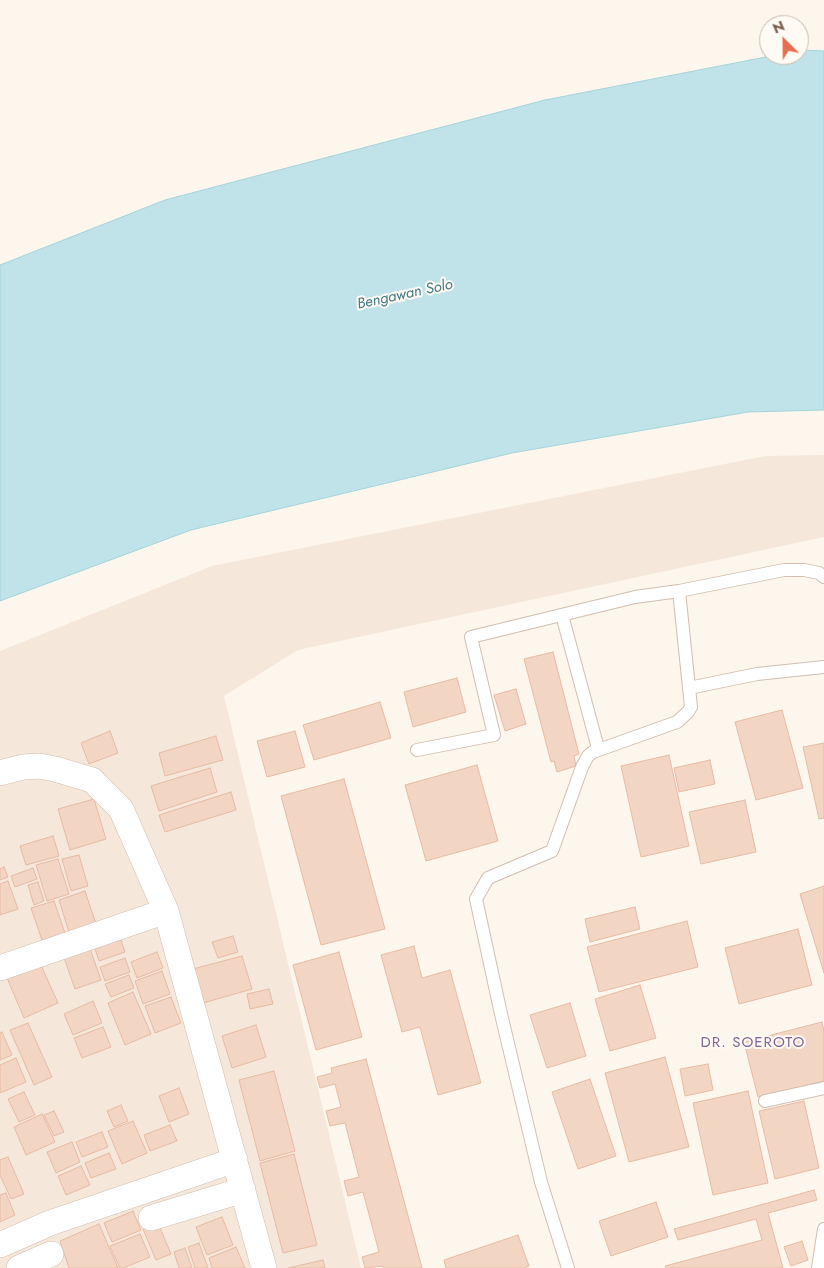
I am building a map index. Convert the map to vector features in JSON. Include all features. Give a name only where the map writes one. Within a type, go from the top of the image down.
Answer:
[{"type":"street","points":[[0,773],[23,767],[55,768],[92,780],[122,809],[166,911],[264,1268]]},
{"type":"street","points":[[0,968],[166,911]]},
{"type":"street","points":[[0,1245],[50,1223],[235,1160]]},
{"type":"street","points":[[151,1218],[243,1190]]},
{"type":"street","points":[[19,1268],[50,1254]]},
{"type":"lane","points":[[417,750],[494,735],[471,637],[635,597],[680,591],[784,570],[804,570],[819,573],[824,577]]},
{"type":"lane","points":[[568,1268],[541,1182],[476,899],[488,878],[552,850],[582,767],[588,756],[598,748],[683,718],[691,707],[680,591]]},
{"type":"lane","points":[[562,615],[598,748]]},
{"type":"lane","points":[[689,688],[757,674],[824,667]]},
{"type":"lane","points":[[765,1101],[824,1088]]},
{"type":"lane","points":[[818,1268],[824,1229]]},
{"type":"shaded area","points":[[824,455],[824,537],[298,650],[224,696],[361,1268],[0,1268],[0,651],[212,566],[765,456]]},
{"type":"water","name":"Bengawan Solo","points":[[809,50],[824,51],[824,410],[748,412],[512,453],[191,530],[0,601],[0,265],[165,200],[545,100],[759,58],[759,65],[809,65]]},
{"type":"building","points":[[553,652],[579,754],[574,756],[576,766],[557,772],[554,761],[551,762],[524,659]]},
{"type":"building","points":[[457,678],[466,712],[413,727],[404,692]]},
{"type":"building","points":[[516,689],[526,724],[505,731],[494,695]]},
{"type":"building","points":[[380,702],[391,738],[314,760],[303,725]]},
{"type":"building","points":[[782,710],[803,788],[756,800],[735,722]]},
{"type":"building","points":[[110,731],[118,753],[89,764],[81,743]]},
{"type":"building","points":[[295,731],[305,767],[267,777],[257,741]]},
{"type":"building","points":[[216,736],[223,760],[165,776],[159,753]]},
{"type":"building","points":[[824,743],[824,818],[819,819],[803,747]]},
{"type":"building","points":[[669,755],[689,846],[641,857],[621,766]]},
{"type":"building","points":[[710,760],[715,784],[679,792],[674,768]]},
{"type":"building","points":[[477,765],[498,841],[426,861],[405,785]]},
{"type":"building","points":[[210,768],[217,792],[159,811],[151,786]]},
{"type":"building","points":[[344,779],[385,929],[321,945],[281,796]]},
{"type":"building","points":[[231,792],[236,810],[165,832],[159,815]]},
{"type":"building","points":[[94,799],[106,839],[70,850],[58,809]]},
{"type":"building","points":[[745,800],[756,852],[701,864],[689,812]]},
{"type":"building","points":[[53,836],[59,856],[26,865],[20,846]]},
{"type":"building","points":[[79,855],[88,886],[71,891],[62,859]]},
{"type":"building","points":[[58,859],[69,894],[47,901],[36,865]]},
{"type":"building","points":[[4,867],[8,877],[0,880],[0,869]]},
{"type":"building","points":[[33,868],[37,879],[15,887],[11,876]]},
{"type":"building","points":[[8,881],[18,909],[0,915],[0,884]]},
{"type":"building","points":[[38,882],[44,901],[34,905],[28,885]]},
{"type":"building","points":[[824,886],[824,973],[800,894]]},
{"type":"building","points":[[85,891],[96,924],[69,932],[59,900]]},
{"type":"building","points":[[54,901],[65,933],[42,940],[31,908]]},
{"type":"building","points":[[635,907],[640,929],[590,942],[585,919]]},
{"type":"building","points":[[687,921],[698,967],[599,992],[587,947]]},
{"type":"building","points":[[798,929],[812,985],[739,1004],[725,948]]},
{"type":"building","points":[[119,934],[125,952],[99,961],[93,943]]},
{"type":"building","points":[[233,936],[238,952],[218,958],[212,942]]},
{"type":"building","points":[[88,943],[101,980],[75,989],[62,952]]},
{"type":"building","points":[[414,946],[422,978],[450,970],[481,1083],[438,1095],[420,1027],[402,1032],[381,955]]},
{"type":"building","points":[[157,952],[163,968],[137,978],[131,962]]},
{"type":"building","points":[[339,952],[362,1037],[316,1050],[293,965]]},
{"type":"building","points":[[242,956],[252,989],[203,1003],[193,969]]},
{"type":"building","points":[[125,958],[130,972],[105,981],[100,967]]},
{"type":"building","points":[[40,963],[58,1003],[24,1018],[7,978]]},
{"type":"building","points":[[162,971],[170,994],[143,1004],[135,981]]},
{"type":"building","points":[[129,975],[134,988],[111,997],[105,984]]},
{"type":"building","points":[[640,985],[656,1038],[610,1051],[595,999]]},
{"type":"building","points":[[269,989],[273,1004],[250,1009],[247,994]]},
{"type":"building","points":[[133,992],[151,1034],[125,1045],[108,1003]]},
{"type":"building","points":[[171,997],[181,1023],[155,1033],[145,1006]]},
{"type":"building","points":[[93,1001],[102,1023],[73,1035],[64,1014]]},
{"type":"building","points":[[570,1003],[586,1056],[547,1068],[530,1015]]},
{"type":"building","points":[[822,1022],[824,1031],[824,1081],[758,1097],[744,1042]]},
{"type":"building","points":[[28,1023],[52,1077],[34,1085],[10,1030]]},
{"type":"building","points":[[256,1025],[266,1057],[232,1068],[222,1036]]},
{"type":"building","points":[[103,1027],[111,1047],[82,1058],[74,1038]]},
{"type":"building","points":[[2,1032],[12,1055],[0,1060],[0,1033]]},
{"type":"building","points":[[665,1057],[689,1147],[629,1162],[605,1073]]},
{"type":"building","points":[[16,1058],[26,1082],[0,1093],[0,1065]]},
{"type":"building","points":[[366,1059],[422,1268],[383,1268],[383,1266],[365,1268],[362,1257],[379,1252],[363,1192],[348,1196],[344,1181],[359,1177],[345,1123],[330,1126],[326,1111],[341,1107],[335,1084],[320,1088],[317,1077],[332,1073],[331,1068]]},
{"type":"building","points":[[708,1064],[713,1090],[685,1096],[680,1069]]},
{"type":"building","points":[[274,1071],[295,1151],[260,1161],[239,1080]]},
{"type":"building","points":[[590,1079],[616,1156],[578,1169],[552,1092]]},
{"type":"building","points":[[179,1088],[189,1114],[169,1122],[159,1096]]},
{"type":"building","points":[[748,1091],[768,1183],[713,1195],[693,1103]]},
{"type":"building","points":[[24,1092],[35,1115],[19,1122],[8,1099]]},
{"type":"building","points":[[804,1101],[819,1168],[775,1179],[759,1111]]},
{"type":"building","points":[[121,1105],[128,1121],[114,1127],[107,1111]]},
{"type":"building","points":[[54,1111],[64,1132],[54,1136],[44,1115]]},
{"type":"building","points":[[42,1114],[55,1142],[26,1155],[14,1127]]},
{"type":"building","points":[[133,1121],[147,1153],[122,1164],[108,1131]]},
{"type":"building","points":[[170,1125],[177,1141],[150,1151],[144,1135]]},
{"type":"building","points":[[102,1132],[108,1147],[82,1157],[76,1142]]},
{"type":"building","points":[[72,1142],[80,1162],[56,1173],[47,1152]]},
{"type":"building","points":[[109,1153],[116,1169],[91,1178],[85,1163]]},
{"type":"building","points":[[294,1154],[317,1245],[283,1253],[260,1163]]},
{"type":"building","points":[[8,1157],[24,1194],[11,1199],[0,1175],[0,1160]]},
{"type":"building","points":[[81,1166],[90,1185],[66,1195],[58,1176]]},
{"type":"building","points":[[814,1190],[817,1200],[768,1213],[783,1268],[666,1268],[665,1266],[762,1240],[756,1219],[678,1240],[674,1229]]},
{"type":"building","points":[[6,1193],[15,1215],[0,1222],[0,1195]]},
{"type":"building","points":[[656,1202],[668,1237],[611,1256],[599,1221]]},
{"type":"building","points":[[133,1211],[141,1230],[112,1242],[104,1223]]},
{"type":"building","points":[[222,1217],[233,1245],[207,1255],[196,1227]]},
{"type":"building","points":[[158,1223],[171,1254],[156,1260],[143,1229]]},
{"type":"building","points":[[99,1224],[118,1268],[69,1268],[60,1241]]},
{"type":"building","points":[[140,1234],[150,1257],[120,1268],[110,1246]]},
{"type":"building","points":[[518,1235],[529,1266],[524,1268],[446,1268],[444,1260]]},
{"type":"building","points":[[802,1241],[808,1260],[791,1266],[784,1247]]},
{"type":"building","points":[[199,1243],[208,1268],[195,1268],[188,1247]]},
{"type":"building","points":[[236,1247],[245,1268],[212,1268],[209,1258]]},
{"type":"building","points":[[185,1248],[192,1268],[179,1268],[174,1252]]},
{"type":"building","points":[[323,1260],[325,1268],[288,1268]]},
{"type":"district","name":"DR. SOEROTO","points":[[753,1043]]}]
